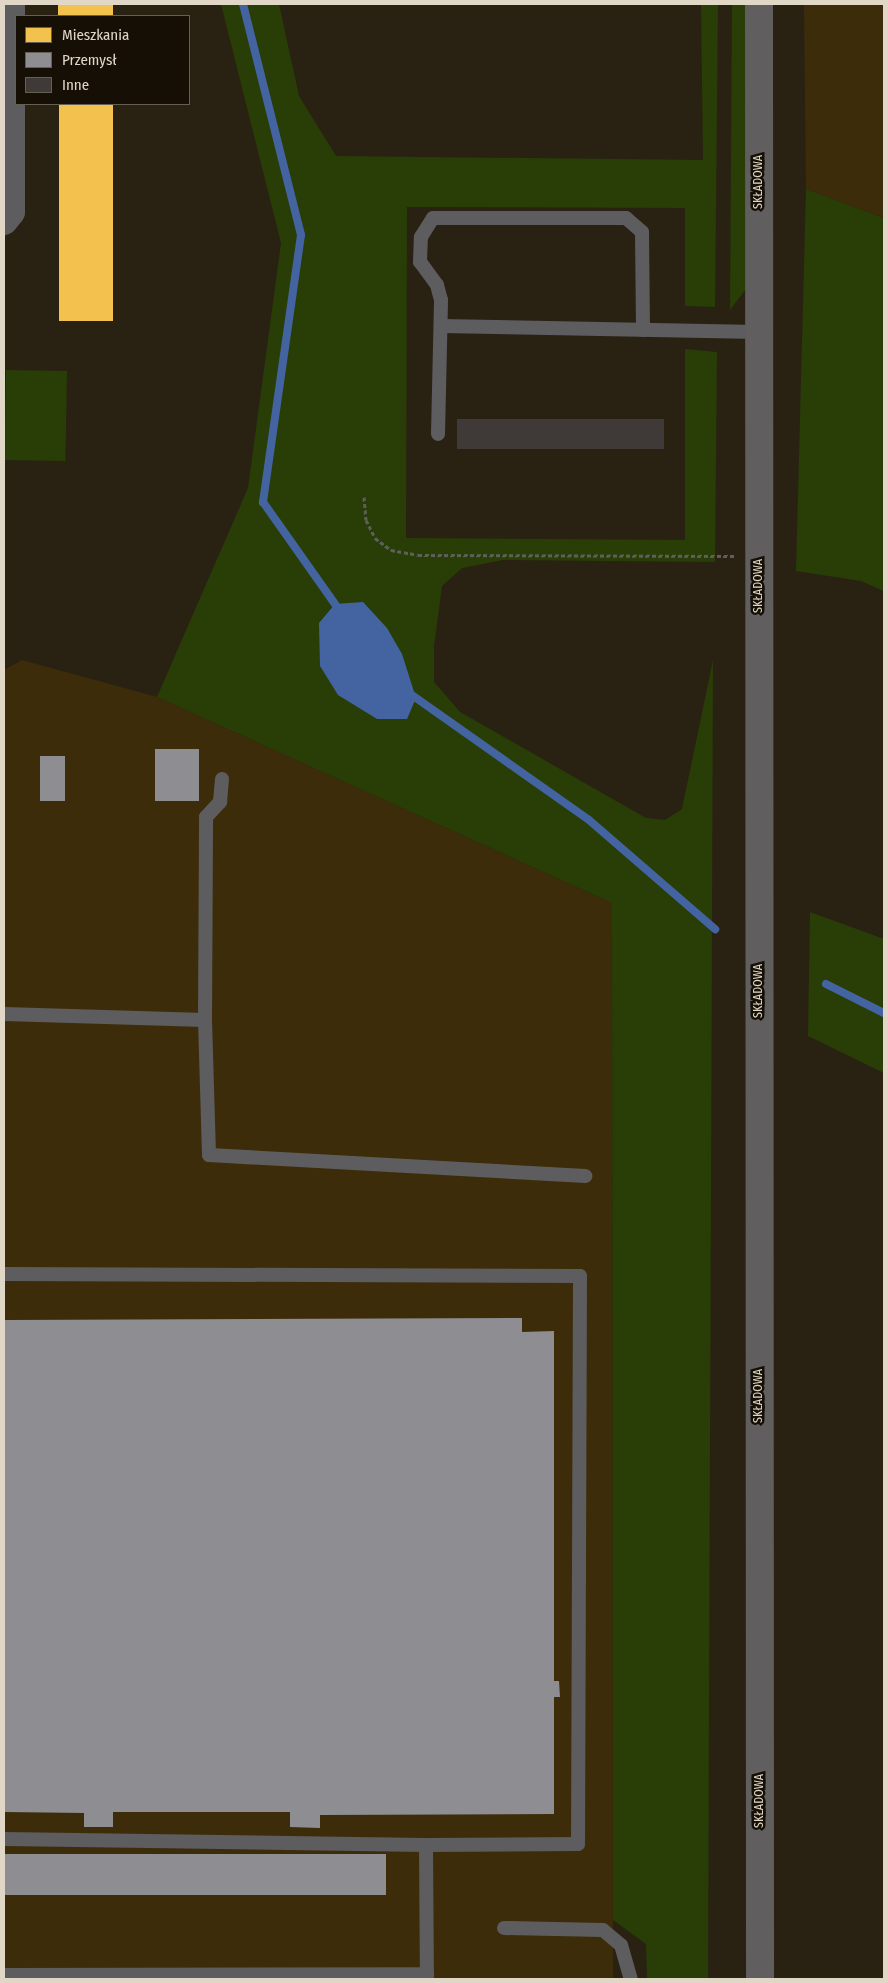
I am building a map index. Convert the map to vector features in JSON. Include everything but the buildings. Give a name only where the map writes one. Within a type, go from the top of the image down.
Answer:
[{"type":"main road","name":"SKŁADOWA","points":[[759,4],[760,1979]]},
{"type":"street","points":[[4,221],[11,212],[11,4]]},
{"type":"lane","points":[[438,434],[441,300],[437,285],[420,262],[421,237],[433,218],[626,218],[642,232],[643,330]]},
{"type":"lane","points":[[441,326],[758,332]]},
{"type":"lane","points":[[222,779],[220,802],[206,817],[206,1020],[209,1155],[585,1176]]},
{"type":"lane","points":[[4,1014],[206,1020]]},
{"type":"lane","points":[[4,1274],[580,1276],[578,1844],[426,1845],[4,1839]]},
{"type":"lane","points":[[4,1975],[30,1977],[427,1976],[426,1845]]},
{"type":"lane","points":[[504,1928],[603,1930],[620,1945],[631,1979]]},
{"type":"path","points":[[364,497],[366,520],[375,538],[391,550],[418,555],[759,557]]},
{"type":"shaded area","points":[[804,4],[884,4],[884,218],[806,189]]},
{"type":"shaded area","points":[[22,660],[157,697],[612,903],[613,1979],[4,1979],[4,670]]},
{"type":"green space","points":[[221,4],[279,4],[299,96],[336,156],[703,160],[701,4],[718,4],[715,307],[685,306],[685,208],[407,207],[406,538],[685,540],[685,349],[717,352],[715,562],[503,560],[462,568],[442,586],[434,646],[434,682],[460,712],[646,818],[665,820],[682,809],[713,660],[708,1979],[647,1979],[646,1944],[613,1920],[612,903],[157,697],[248,488],[281,243]]},
{"type":"green space","points":[[732,4],[746,4],[746,289],[730,310]]},
{"type":"green space","points":[[806,189],[884,218],[884,591],[861,581],[796,571]]},
{"type":"green space","points":[[6,370],[67,371],[65,461],[4,460]]},
{"type":"green space","points":[[810,912],[884,939],[884,1073],[808,1036]]},
{"type":"water","points":[[363,602],[387,628],[402,654],[416,698],[407,719],[377,719],[338,695],[320,666],[319,623],[335,604]]},
{"type":"waterway","points":[[243,4],[301,235],[263,502],[340,611]]},
{"type":"waterway","points":[[409,693],[589,820],[715,929]]},
{"type":"waterway","points":[[826,984],[884,1013]]}]
